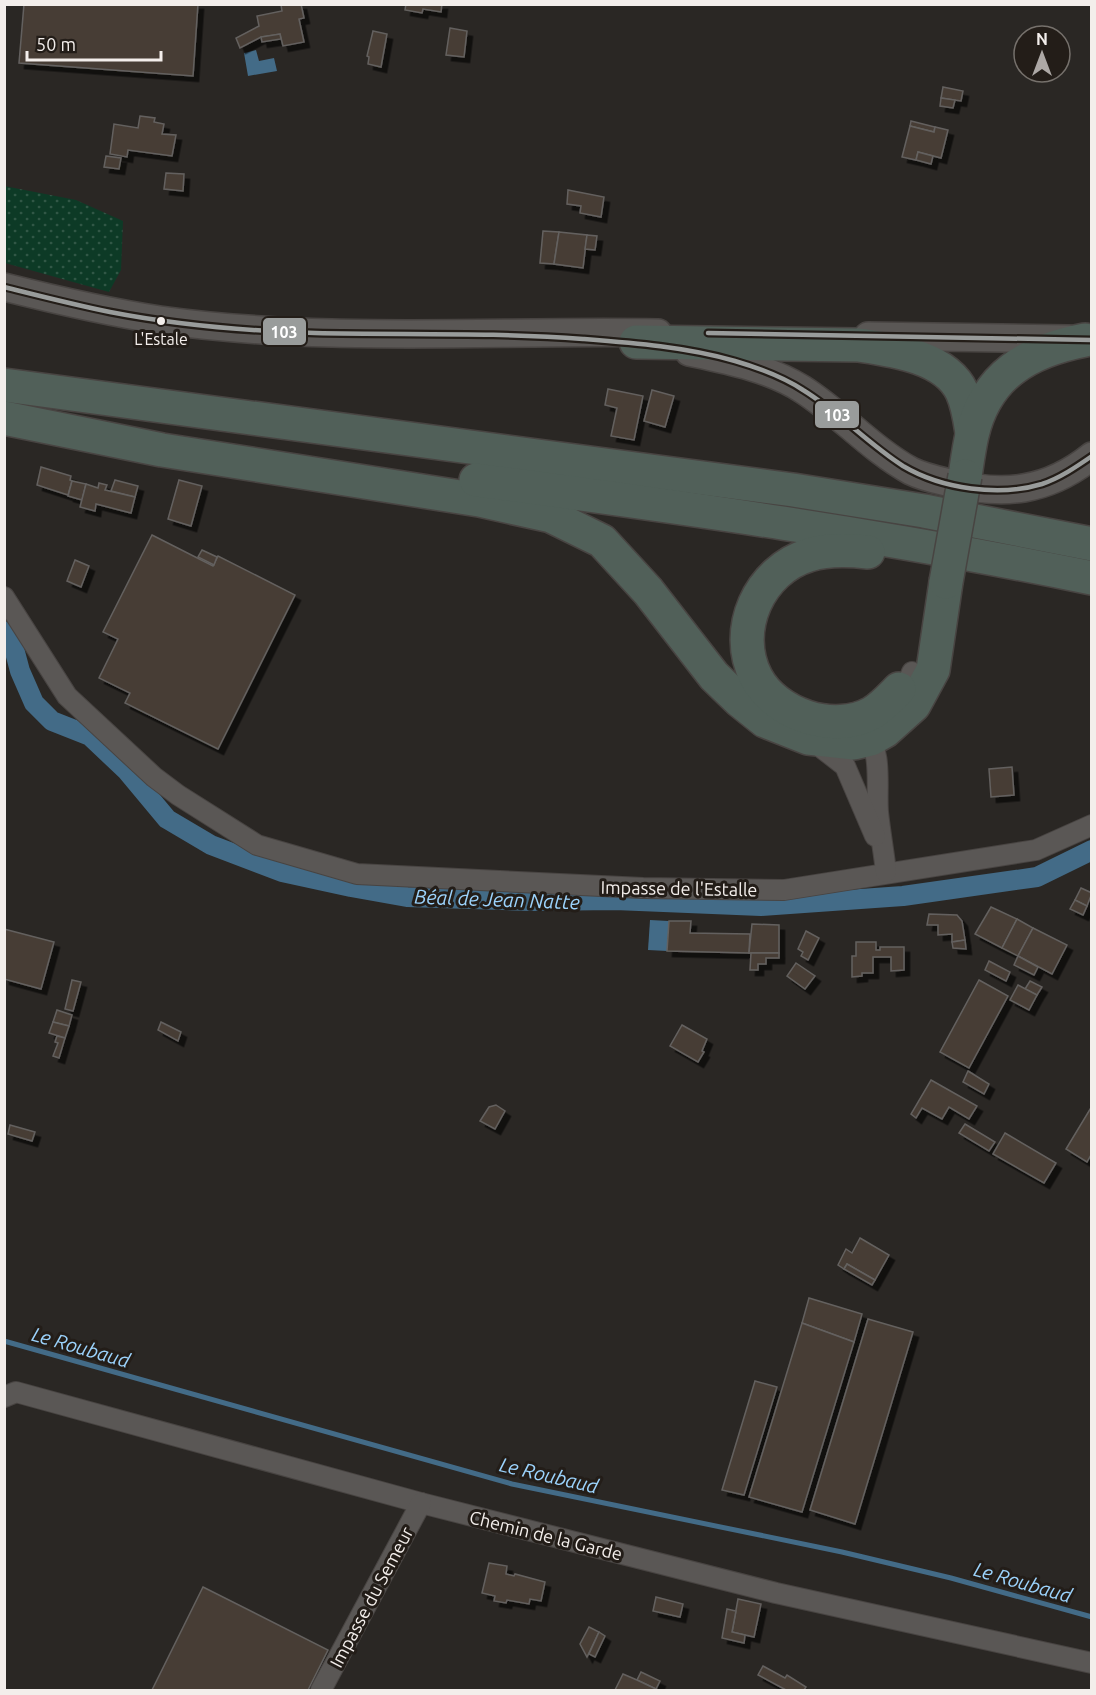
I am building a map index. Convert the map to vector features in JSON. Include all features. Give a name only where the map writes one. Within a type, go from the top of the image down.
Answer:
[{"type":"highway","points":[[636,342],[860,345],[895,350],[917,357],[946,374],[962,391],[972,434]]},
{"type":"highway","points":[[4,418],[162,450],[467,498],[551,516],[602,541],[648,591],[714,676],[740,702],[765,721],[808,738],[855,740],[900,719],[914,705],[933,670],[972,434],[987,394],[1013,368],[1030,357],[1059,345],[1089,344]]},
{"type":"highway","points":[[4,371],[629,452],[849,483],[1092,528]]},
{"type":"highway","points":[[4,385],[793,490],[1092,544]]},
{"type":"highway","points":[[4,418],[663,504],[967,553],[1092,578]]},
{"type":"highway","points":[[855,740],[824,722],[805,717],[784,705],[768,693],[756,677],[750,656],[748,634],[750,614],[756,597],[767,582],[793,561],[810,554],[858,551],[911,557],[1092,592]]},
{"type":"highway","points":[[855,740],[872,713],[888,701],[912,672],[930,634],[945,587]]},
{"type":"main road","points":[[4,287],[110,312],[224,327],[292,332],[385,334],[633,332],[1089,344]]},
{"type":"main road","points":[[503,334],[636,342],[717,357],[784,379],[819,402],[912,472],[979,489],[998,491],[1021,489],[1058,478],[1092,456]]},
{"type":"street","name":"Impasse de l'Estalle","points":[[4,597],[67,696],[154,777],[257,845],[357,874],[643,888],[784,890],[886,872]]},
{"type":"street","points":[[855,740],[877,765],[878,813],[886,872]]},
{"type":"street","points":[[855,740],[872,827],[886,872]]},
{"type":"street","points":[[886,872],[1036,850],[1092,825]]},
{"type":"street","name":"Chemin de la Garde","points":[[4,1397],[16,1392],[53,1401],[421,1503],[776,1593],[1092,1664]]},
{"type":"street","name":"Impasse du Semeur","points":[[321,1690],[421,1503]]},
{"type":"green space","points":[[4,186],[76,200],[123,221],[121,270],[109,292],[5,263]]},
{"type":"water","points":[[256,50],[259,61],[274,58],[277,71],[248,76],[244,53]]},
{"type":"water","points":[[650,920],[669,921],[667,951],[648,950]]},
{"type":"building","points":[[24,4],[198,4],[193,76],[19,63]]},
{"type":"building","points":[[301,4],[304,18],[299,19],[304,42],[283,46],[280,34],[261,37],[240,48],[236,38],[259,26],[257,16],[282,11],[281,5]]},
{"type":"building","points":[[406,4],[442,4],[441,12],[423,9],[422,13],[405,10]]},
{"type":"building","points":[[450,28],[467,31],[464,57],[446,55]]},
{"type":"building","points":[[373,31],[387,34],[381,67],[368,64],[369,57],[367,56]]},
{"type":"building","points":[[280,34],[281,39],[262,42],[261,37]]},
{"type":"building","points":[[943,87],[963,91],[961,101],[941,98]]},
{"type":"building","points":[[941,98],[955,100],[953,108],[940,106]]},
{"type":"building","points":[[140,116],[155,118],[154,122],[164,124],[162,134],[176,135],[172,156],[128,150],[127,157],[110,154],[114,124],[138,128]]},
{"type":"building","points":[[911,121],[935,127],[934,132],[910,126]]},
{"type":"building","points":[[910,126],[934,132],[935,127],[948,130],[941,158],[918,152],[916,160],[902,157]]},
{"type":"building","points":[[918,152],[933,156],[931,164],[916,160]]},
{"type":"building","points":[[106,156],[121,158],[119,169],[104,167]]},
{"type":"building","points":[[166,173],[184,174],[183,191],[164,189]]},
{"type":"building","points":[[568,190],[604,197],[601,217],[580,213],[581,206],[567,204]]},
{"type":"building","points":[[543,231],[559,232],[554,264],[540,263]]},
{"type":"building","points":[[559,232],[587,235],[583,268],[554,264]]},
{"type":"building","points":[[587,235],[597,236],[595,250],[585,249]]},
{"type":"building","points":[[608,389],[643,396],[634,440],[611,436],[617,408],[605,405]]},
{"type":"building","points":[[652,390],[674,396],[665,427],[644,421]]},
{"type":"building","points":[[41,467],[71,476],[68,495],[37,485]]},
{"type":"building","points":[[115,480],[138,486],[135,497],[111,491]]},
{"type":"building","points":[[179,480],[202,486],[191,526],[168,519]]},
{"type":"building","points":[[72,481],[86,484],[82,500],[68,496]]},
{"type":"building","points":[[99,483],[107,485],[105,490],[135,497],[131,513],[96,504],[95,511],[80,507],[86,484],[98,488]]},
{"type":"building","points":[[152,535],[213,566],[218,556],[295,595],[218,749],[125,703],[130,693],[99,678],[118,639],[103,632]]},
{"type":"building","points":[[202,550],[217,557],[214,565],[198,557]]},
{"type":"building","points":[[75,560],[89,566],[81,587],[67,581]]},
{"type":"building","points":[[1012,767],[1014,795],[991,797],[989,769]]},
{"type":"building","points":[[1081,888],[1092,893],[1087,906],[1075,900]]},
{"type":"building","points":[[1075,900],[1087,906],[1083,915],[1070,909]]},
{"type":"building","points":[[991,907],[1017,919],[1002,948],[975,934]]},
{"type":"building","points":[[929,914],[957,915],[962,921],[965,940],[952,942],[952,934],[938,935],[938,925],[927,925]]},
{"type":"building","points":[[1017,919],[1033,928],[1018,956],[1002,948]]},
{"type":"building","points":[[669,921],[691,921],[690,933],[750,934],[749,953],[667,951]]},
{"type":"building","points":[[752,924],[779,925],[779,953],[749,953]]},
{"type":"building","points":[[1033,928],[1067,945],[1052,974],[1018,956]]},
{"type":"building","points":[[4,929],[54,942],[41,989],[4,979]]},
{"type":"building","points":[[806,931],[819,938],[808,960],[801,956],[803,952],[798,949]]},
{"type":"building","points":[[965,940],[966,949],[953,948],[952,942]]},
{"type":"building","points":[[856,942],[876,942],[876,950],[880,950],[880,947],[904,947],[904,970],[891,971],[891,957],[873,957],[873,973],[862,973],[862,976],[852,977],[852,956],[856,956]]},
{"type":"building","points":[[751,953],[779,953],[779,958],[766,958],[766,964],[758,964],[758,970],[750,970]]},
{"type":"building","points":[[1018,956],[1038,967],[1034,975],[1014,965]]},
{"type":"building","points":[[989,961],[1010,972],[1006,981],[985,970]]},
{"type":"building","points":[[796,963],[815,976],[805,989],[787,976]]},
{"type":"building","points":[[72,980],[81,982],[73,1011],[65,1009]]},
{"type":"building","points":[[979,980],[1008,996],[969,1068],[940,1052]]},
{"type":"building","points":[[1030,981],[1042,987],[1037,995],[1025,989]]},
{"type":"building","points":[[1018,985],[1037,995],[1029,1010],[1010,1000]]},
{"type":"building","points":[[57,1010],[72,1015],[69,1026],[53,1022]]},
{"type":"building","points":[[53,1022],[69,1026],[65,1038],[49,1033]]},
{"type":"building","points":[[161,1022],[181,1032],[178,1041],[158,1030]]},
{"type":"building","points":[[682,1025],[707,1039],[702,1051],[704,1052],[698,1062],[670,1046]]},
{"type":"building","points":[[57,1036],[65,1038],[59,1058],[53,1056],[58,1043],[55,1042]]},
{"type":"building","points":[[968,1071],[989,1084],[984,1094],[963,1082]]},
{"type":"building","points":[[931,1080],[977,1106],[969,1119],[949,1107],[942,1119],[922,1108],[916,1118],[911,1114]]},
{"type":"building","points":[[496,1105],[505,1111],[495,1129],[480,1121],[489,1107]]},
{"type":"building","points":[[1092,1106],[1092,1153],[1087,1162],[1066,1149]]},
{"type":"building","points":[[965,1124],[995,1142],[989,1151],[959,1133]]},
{"type":"building","points":[[10,1125],[35,1132],[32,1141],[8,1134]]},
{"type":"building","points":[[1005,1133],[1056,1163],[1044,1183],[993,1154]]},
{"type":"building","points":[[860,1238],[889,1255],[875,1280],[847,1264],[844,1269],[838,1265],[846,1249],[852,1253]]},
{"type":"building","points":[[847,1264],[875,1280],[872,1285],[844,1269]]},
{"type":"building","points":[[809,1298],[862,1314],[854,1342],[802,1323]]},
{"type":"building","points":[[868,1319],[913,1332],[855,1524],[810,1510]]},
{"type":"building","points":[[802,1323],[854,1342],[802,1512],[749,1497]]},
{"type":"building","points":[[755,1381],[777,1387],[744,1495],[722,1490]]},
{"type":"building","points":[[489,1563],[507,1566],[506,1574],[514,1576],[515,1574],[545,1582],[541,1601],[530,1599],[529,1604],[507,1600],[506,1603],[494,1601],[495,1596],[482,1593]]},
{"type":"building","points":[[203,1587],[328,1650],[308,1690],[152,1690]]},
{"type":"building","points":[[656,1597],[683,1604],[680,1617],[653,1611]]},
{"type":"building","points":[[738,1599],[761,1604],[754,1637],[732,1632]]},
{"type":"building","points":[[727,1609],[736,1611],[732,1632],[745,1635],[744,1643],[722,1638]]},
{"type":"building","points":[[589,1627],[599,1632],[587,1657],[580,1644]]},
{"type":"building","points":[[599,1632],[605,1636],[595,1657],[589,1654]]},
{"type":"building","points":[[763,1666],[785,1678],[787,1675],[806,1687],[804,1690],[786,1690],[758,1675]]},
{"type":"building","points":[[641,1672],[660,1681],[656,1689],[637,1680]]},
{"type":"building","points":[[623,1674],[637,1680],[658,1690],[615,1690]]},
{"type":"waterway","name":"Béal de Jean Natte","points":[[4,631],[12,641],[20,671],[34,703],[52,721],[90,736],[127,771],[167,819],[211,845],[282,872],[351,887],[407,897],[531,901],[615,900],[761,906],[903,896],[1037,877],[1092,850]]},
{"type":"waterway","name":"Le Roubaud","points":[[4,1341],[512,1484],[842,1552],[951,1578],[1092,1617]]},
{"type":"transit line","name":"103","points":[[4,287],[110,312],[212,327],[315,333],[549,337],[641,344],[698,352],[744,364],[787,381],[816,399],[903,466],[935,480],[971,488],[1008,490],[1042,484],[1062,475],[1092,456]]},
{"type":"transit line","name":"103","points":[[708,333],[1092,340]]},
{"type":"place","name":"L'Estale","points":[[161,321]]}]
